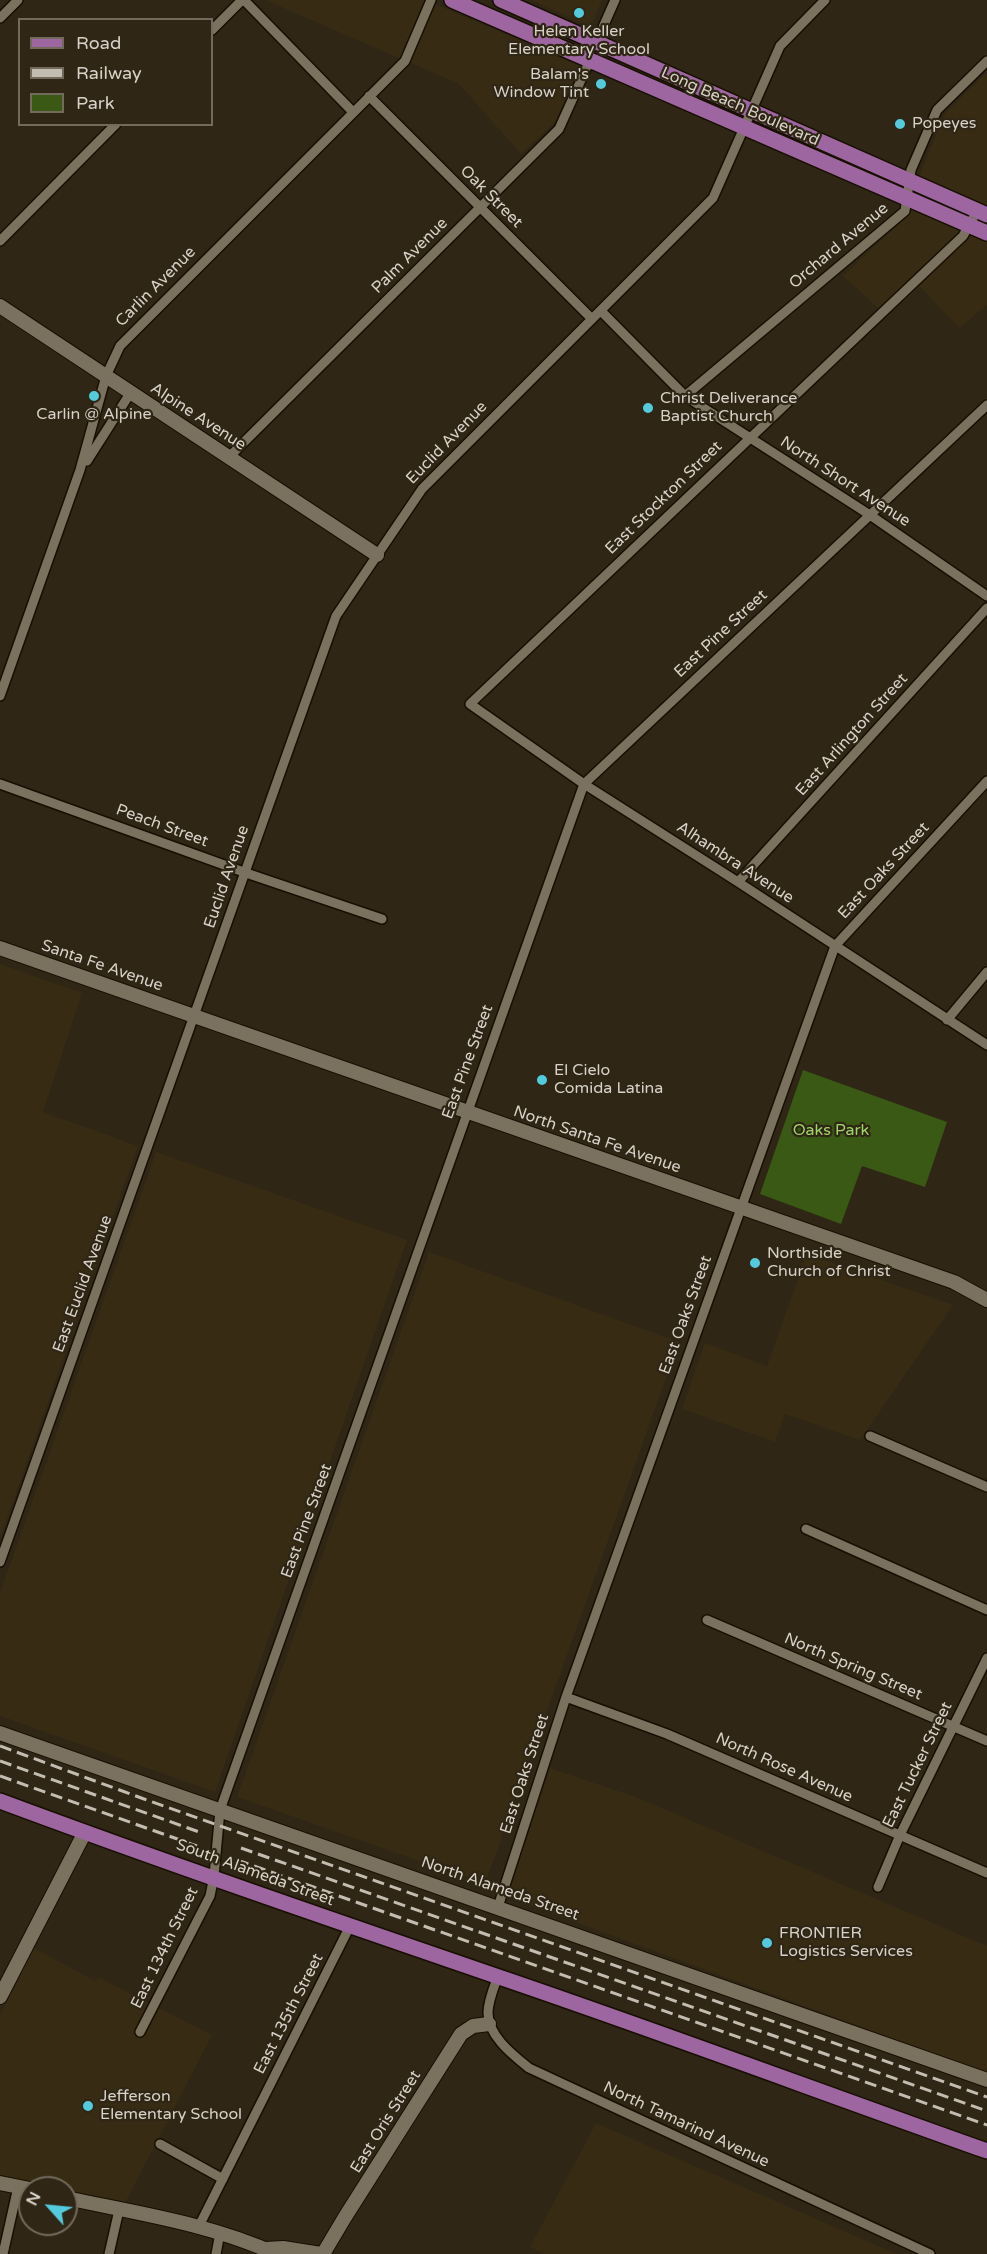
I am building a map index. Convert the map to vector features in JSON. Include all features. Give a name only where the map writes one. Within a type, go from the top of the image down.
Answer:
[{"type":"main road","name":"Long Beach Boulevard","points":[[452,0],[987,233]]},
{"type":"main road","name":"Long Beach Boulevard","points":[[501,0],[982,213]]},
{"type":"main road","name":"South Alameda Street","points":[[0,1801],[350,1926],[498,1976]]},
{"type":"main road","points":[[498,1976],[987,2151]]},
{"type":"street","points":[[0,18],[18,0]]},
{"type":"street","points":[[213,29],[243,0],[353,111]]},
{"type":"street","name":"Carlin Avenue","points":[[0,696],[80,470],[106,376],[118,349],[124,340],[405,61],[431,0]]},
{"type":"street","points":[[596,42],[615,0]]},
{"type":"street","name":"Euclid Avenue","points":[[194,1016],[333,623],[422,489],[713,198],[781,44],[825,0]]},
{"type":"street","name":"Palm Avenue","points":[[229,457],[560,128],[590,60]]},
{"type":"street","name":"Orchard Avenue","points":[[685,396],[904,211],[911,200],[909,181],[911,170],[937,111],[987,61]]},
{"type":"street","name":"Oak Street","points":[[369,96],[592,319]]},
{"type":"street","points":[[0,241],[114,126]]},
{"type":"street","name":"East Stockton Street","points":[[470,704],[963,236],[969,225],[982,213]]},
{"type":"street","name":"Alpine Avenue","points":[[0,306],[377,555]]},
{"type":"street","points":[[601,310],[685,396]]},
{"type":"street","points":[[80,470],[130,392]]},
{"type":"street","name":"North Short Avenue","points":[[685,396],[870,515],[987,596]]},
{"type":"street","name":"East Pine Street","points":[[214,1876],[220,1810],[584,784],[987,405]]},
{"type":"street","name":"East Arlington Street","points":[[738,882],[987,608]]},
{"type":"street","name":"Alhambra Avenue","points":[[470,704],[584,784],[987,1045]]},
{"type":"street","name":"East Oaks Street","points":[[498,1907],[566,1697],[835,946],[987,781]]},
{"type":"street","name":"Peach Street","points":[[0,784],[382,919]]},
{"type":"street","name":"Santa Fe Avenue","points":[[0,948],[194,1016]]},
{"type":"street","points":[[947,1020],[987,972]]},
{"type":"street","name":"North Santa Fe Avenue","points":[[194,1016],[954,1282],[987,1300]]},
{"type":"street","name":"East Euclid Avenue","points":[[0,1562],[194,1016]]},
{"type":"street","points":[[870,1436],[987,1487]]},
{"type":"street","points":[[806,1529],[987,1610]]},
{"type":"street","name":"North Spring Street","points":[[707,1620],[987,1741]]},
{"type":"street","name":"East Tucker Street","points":[[878,1887],[900,1835],[987,1658]]},
{"type":"street","name":"North Rose Avenue","points":[[566,1697],[667,1734],[987,1873]]},
{"type":"street","name":"North Alameda Street","points":[[0,1733],[987,2080]]},
{"type":"street","points":[[0,1996],[85,1832]]},
{"type":"street","name":"East 134th Street","points":[[140,2032],[210,1896],[214,1876]]},
{"type":"street","name":"East 135th Street","points":[[198,2228],[350,1926]]},
{"type":"street","points":[[489,2024],[488,2011],[498,1976]]},
{"type":"street","name":"East Oris Street","points":[[322,2254],[461,2034],[473,2026],[489,2024]]},
{"type":"street","name":"North Tamarind Avenue","points":[[489,2024],[513,2055],[549,2079],[930,2254]]},
{"type":"street","points":[[160,2144],[223,2179]]},
{"type":"street","points":[[0,2183],[18,2187]]},
{"type":"street","points":[[78,2201],[220,2233],[271,2252],[283,2248],[322,2254]]},
{"type":"street","points":[[3,2254],[18,2207]]},
{"type":"street","points":[[109,2254],[119,2210]]},
{"type":"street","points":[[216,2254],[220,2233]]},
{"type":"shaded area","points":[[265,0],[426,0],[582,67],[555,122],[521,154],[459,84]]},
{"type":"shaded area","name":"Helen Keller Elementary School","points":[[531,0],[602,0],[591,27]]},
{"type":"shaded area","points":[[987,72],[987,305],[959,328],[920,287],[887,316],[843,276],[910,213],[921,171],[945,113]]},
{"type":"shaded area","points":[[0,964],[82,993],[43,1112],[138,1146],[0,1539]]},
{"type":"shaded area","points":[[156,1152],[407,1240],[215,1792],[0,1716],[0,1593]]},
{"type":"shaded area","points":[[429,1252],[679,1342],[485,1884],[237,1797]]},
{"type":"shaded area","points":[[807,1254],[953,1305],[860,1440],[785,1414],[775,1442],[682,1409],[705,1343],[767,1366]]},
{"type":"shaded area","points":[[550,1768],[636,1797],[987,1946],[987,2073],[507,1897]]},
{"type":"shaded area","name":"Jefferson Elementary School","points":[[34,1948],[95,1981],[98,1977],[212,2035],[124,2205],[78,2194],[78,2176],[18,2176],[18,2180],[0,2176],[0,2015]]},
{"type":"shaded area","points":[[596,2123],[897,2254],[545,2254],[530,2247]]},
{"type":"green space","name":"Oaks Park","points":[[803,1070],[947,1122],[925,1187],[862,1166],[841,1224],[760,1194]]},
{"type":"railway","points":[[0,1746],[987,2097]]},
{"type":"railway","points":[[0,1761],[202,1833]]},
{"type":"railway","points":[[0,1776],[197,1846]]},
{"type":"railway","points":[[241,1848],[987,2111]]},
{"type":"railway","points":[[237,1860],[987,2125]]},
{"type":"place","name":"Helen Keller Elementary School","points":[[579,13]]},
{"type":"place","name":"Balam's Window Tint","points":[[601,84]]},
{"type":"place","name":"Popeyes","points":[[900,124]]},
{"type":"place","name":"Carlin @ Alpine","points":[[94,396]]},
{"type":"place","name":"Christ Deliverance Baptist Church","points":[[648,408]]},
{"type":"place","name":"El Cielo Comida Latina","points":[[542,1080]]},
{"type":"place","name":"Northside Church of Christ","points":[[755,1263]]},
{"type":"place","name":"FRONTIER Logistics Services","points":[[767,1943]]},
{"type":"place","name":"Jefferson Elementary School","points":[[88,2106]]}]
